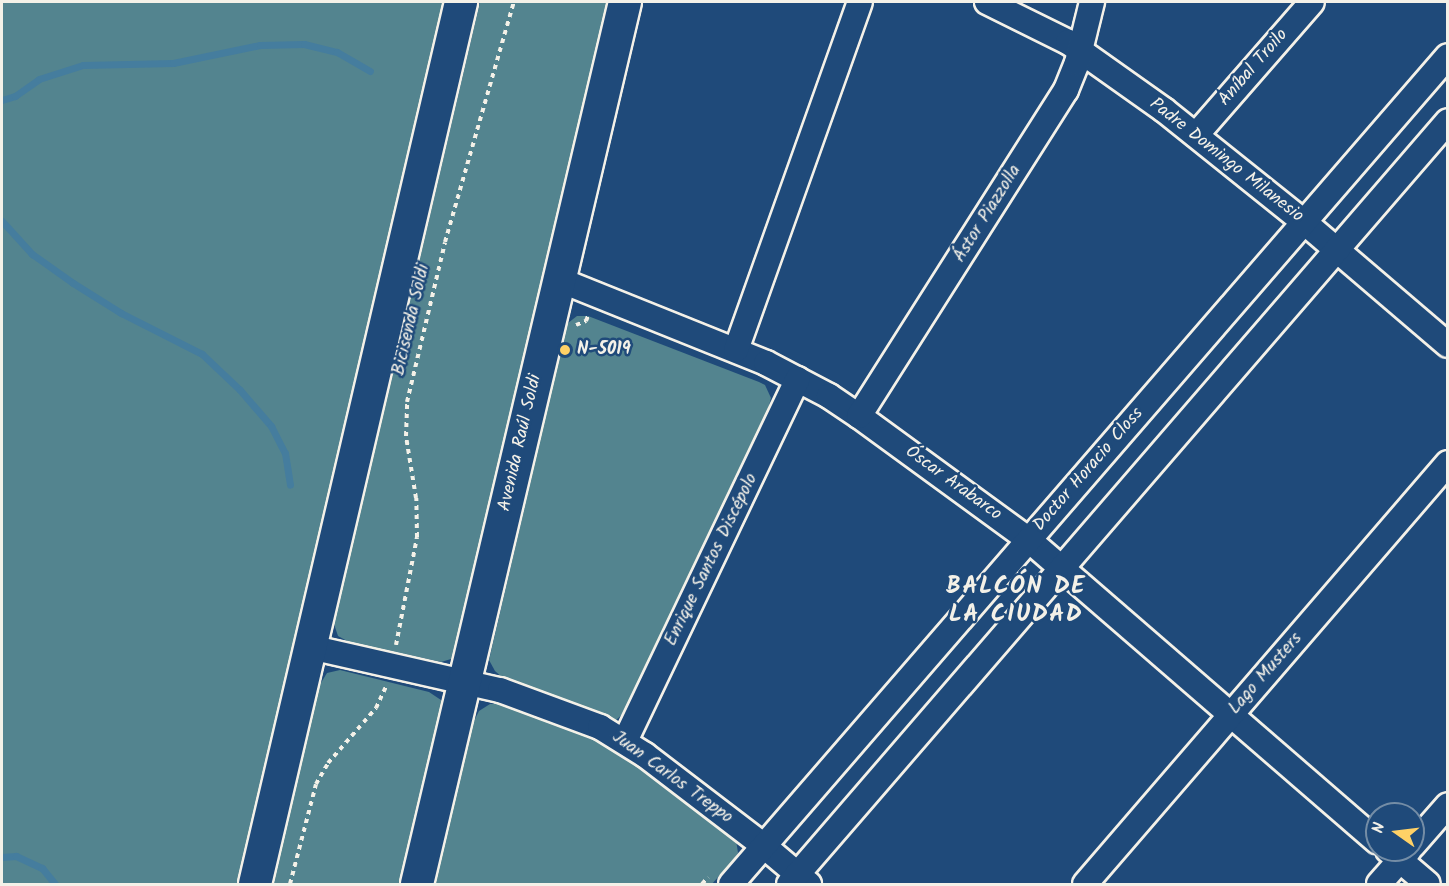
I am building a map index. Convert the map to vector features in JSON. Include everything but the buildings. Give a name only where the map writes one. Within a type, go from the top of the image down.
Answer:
[{"type":"main road","points":[[255,885],[461,2]]},
{"type":"main road","name":"Avenida Raúl Soldi","points":[[417,885],[625,2]]},
{"type":"street","points":[[736,350],[860,2]]},
{"type":"street","name":"Padre Domingo Milanesio","points":[[987,2],[1080,50],[1196,135],[1304,222],[1448,345]]},
{"type":"street","name":"Ástor Piazzolla","points":[[859,416],[1059,103],[1072,77],[1092,2]]},
{"type":"street","name":"Aníbal Troilo","points":[[1196,135],[1312,2]]},
{"type":"street","name":"Doctor Horacio Closs","points":[[730,885],[1448,56]]},
{"type":"street","points":[[799,881],[1062,568],[1448,121]]},
{"type":"street","name":"Óscar Arabarco","points":[[560,280],[736,350],[798,379],[859,416],[1029,540],[1365,831]]},
{"type":"street","name":"Enrique Santos Discépolo","points":[[625,741],[798,379]]},
{"type":"street","name":"Lago Musters","points":[[1084,885],[1448,463]]},
{"type":"street","name":"Juan Carlos Treppo","points":[[310,646],[510,694],[600,727],[625,741],[764,846],[799,881]]},
{"type":"street","points":[[1425,828],[1448,805]]},
{"type":"street","points":[[1379,885],[1395,862]]},
{"type":"street","points":[[1410,862],[1428,885]]},
{"type":"path","name":"Bicisenda Soldi","points":[[394,652],[417,537],[416,498],[406,436],[407,402],[445,242],[514,2]]},
{"type":"path","points":[[290,885],[316,784],[328,764],[376,708],[387,681]]},
{"type":"green space","points":[[2,2],[444,2],[237,884],[2,884]]},
{"type":"green space","points":[[480,2],[608,2],[456,652],[451,659],[441,662],[349,642],[338,636],[334,624]]},
{"type":"green space","points":[[577,316],[588,316],[759,382],[765,385],[771,398],[767,413],[626,711],[615,721],[503,678],[495,671],[489,660],[566,329],[568,323]]},
{"type":"green space","points":[[340,670],[429,692],[441,700],[442,710],[402,884],[272,884],[319,686],[327,673]]},
{"type":"green space","points":[[490,704],[503,704],[613,744],[736,840],[738,853],[712,884],[435,884],[473,723],[479,711]]},
{"type":"waterway","points":[[2,100],[15,96],[39,79],[83,65],[173,63],[260,45],[304,44],[337,52],[370,71]]},
{"type":"waterway","points":[[2,221],[32,254],[73,283],[121,313],[202,354],[240,390],[271,426],[285,453],[290,485]]},
{"type":"waterway","points":[[2,857],[16,856],[42,868],[55,884]]},
{"type":"place","name":"N-5019","points":[[565,350]]},
{"type":"district","name":"BALCÓN DE LA CIUDAD","points":[[1016,601]]}]
